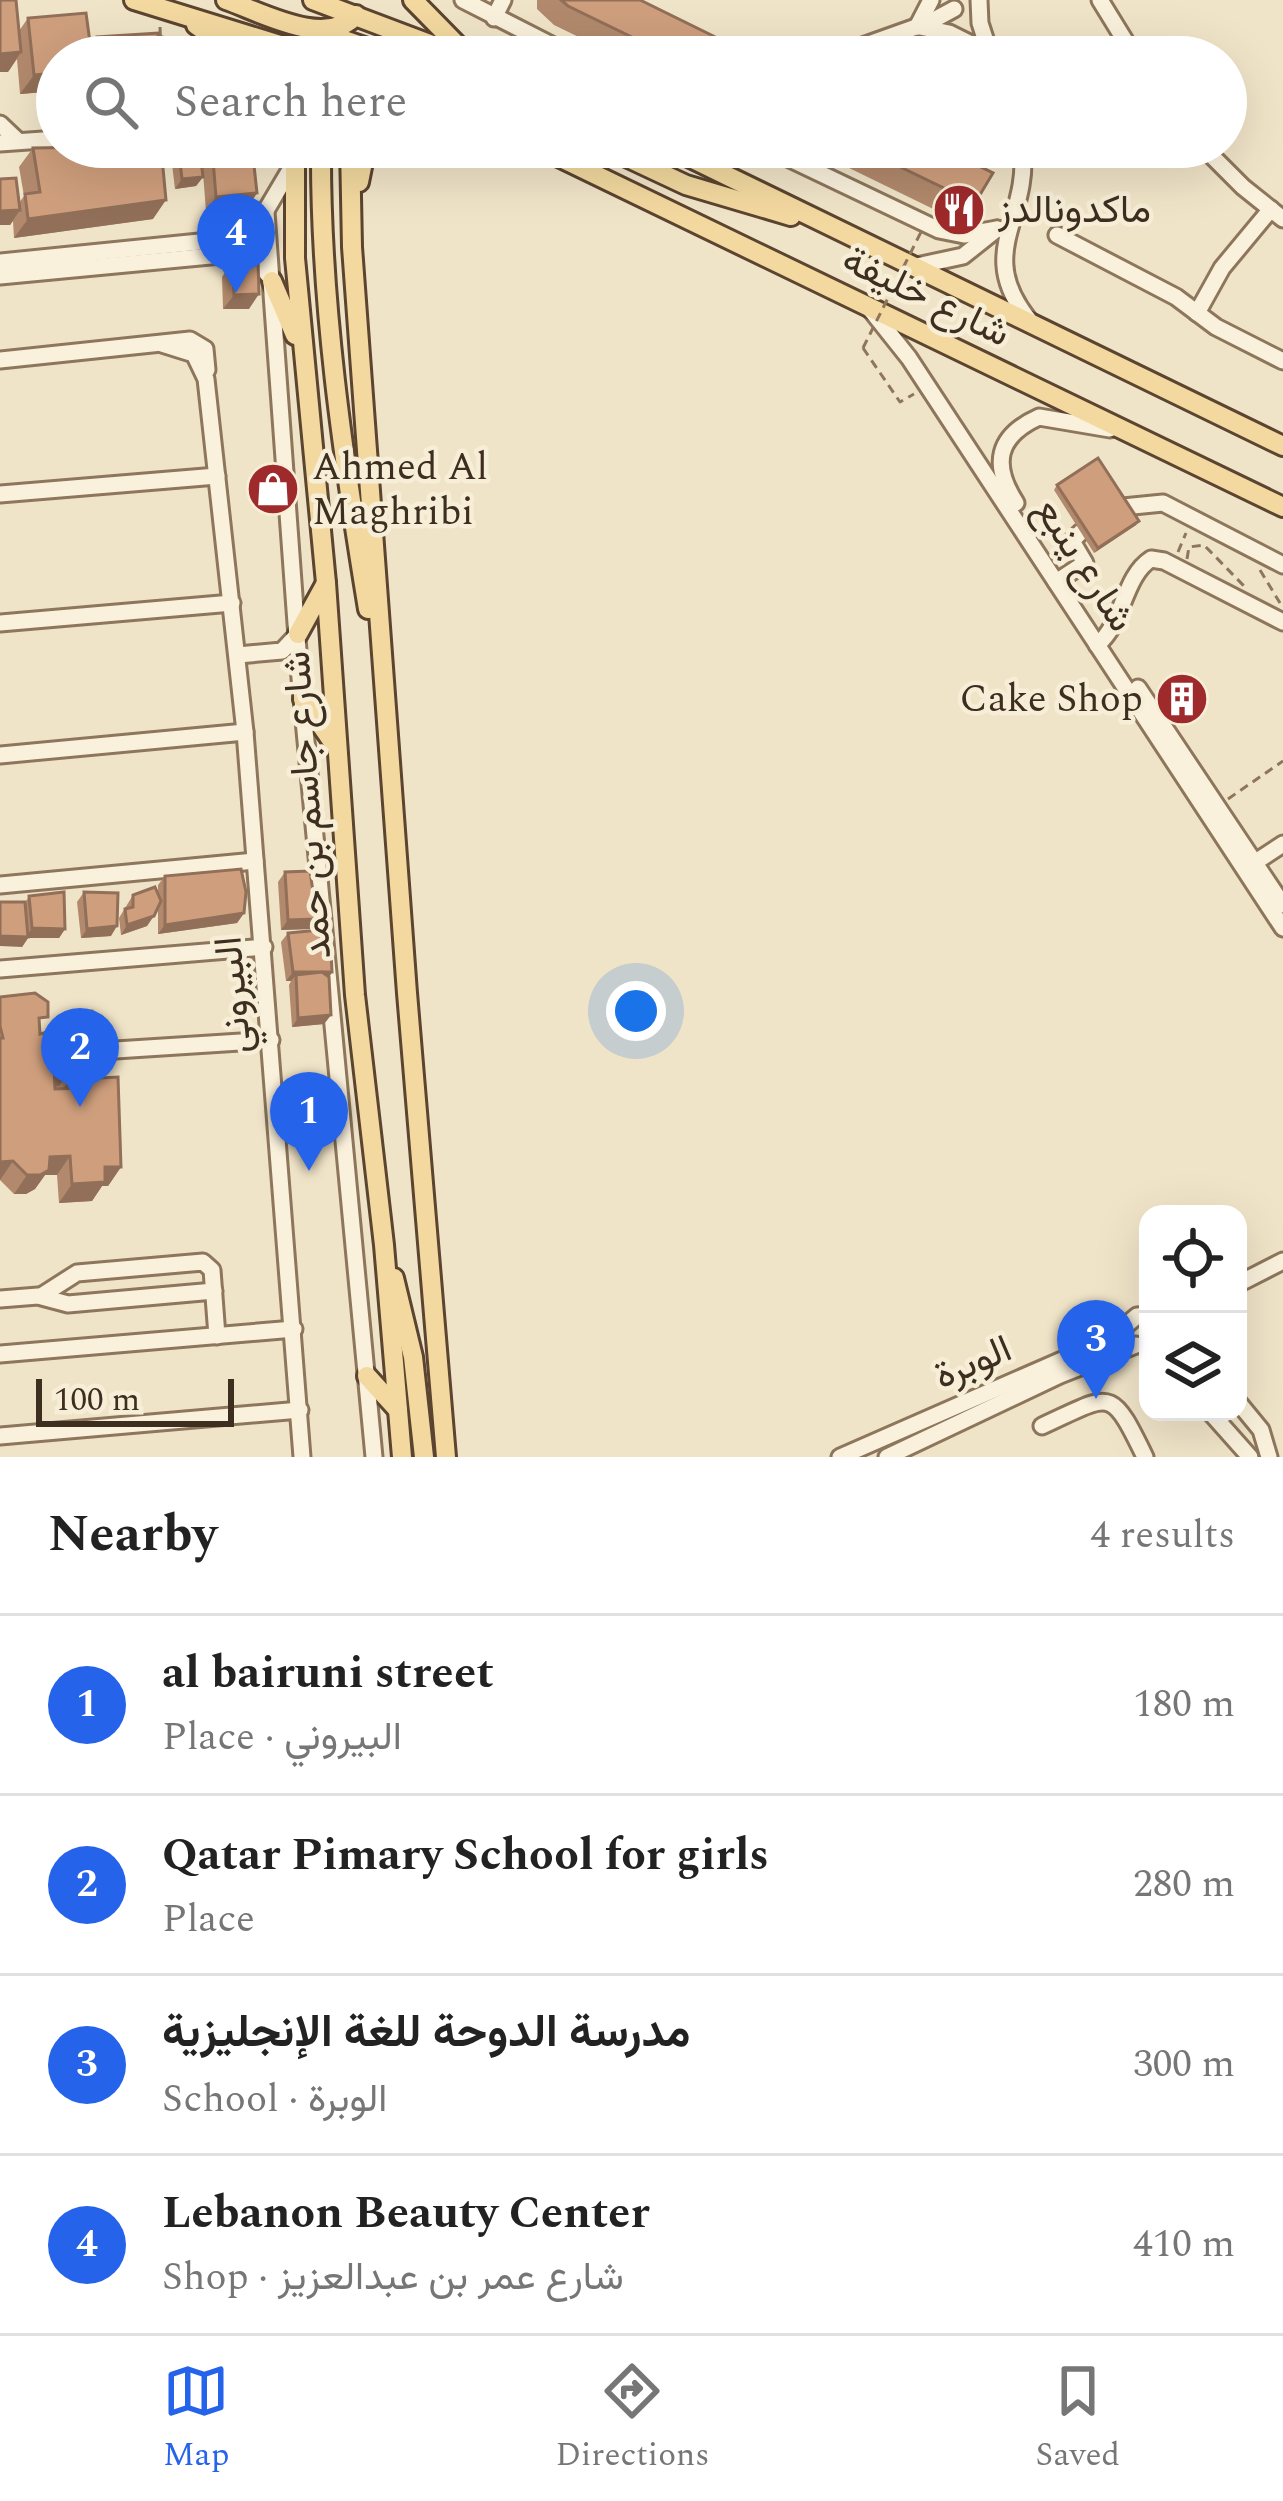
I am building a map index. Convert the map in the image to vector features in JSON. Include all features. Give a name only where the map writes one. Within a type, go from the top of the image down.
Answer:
[{"type":"main road","points":[[134,0],[283,36]]},
{"type":"main road","points":[[226,0],[303,25],[313,36]]},
{"type":"main road","points":[[413,0],[447,36]]},
{"type":"main road","points":[[303,25],[316,1]]},
{"type":"main road","points":[[316,1],[356,7],[420,36]]},
{"type":"main road","points":[[316,1],[322,36]]},
{"type":"main road","points":[[333,36],[356,7]]},
{"type":"main road","points":[[165,9],[208,36]]},
{"type":"main road","name":"شارع جاسم بن حمد","points":[[293,168],[296,258],[326,583],[355,995],[402,1457]]},
{"type":"main road","points":[[323,168],[325,253],[346,470],[386,714]]},
{"type":"main road","points":[[350,168],[386,714],[446,1457]]},
{"type":"main road","points":[[352,247],[363,168]]},
{"type":"main road","name":"شارع خليفة","points":[[582,168],[1283,507]]},
{"type":"main road","points":[[654,168],[728,200],[817,221]]},
{"type":"main road","name":"شارع خليفة","points":[[710,168],[1283,446]]},
{"type":"main road","points":[[272,281],[292,322],[308,380]]},
{"type":"main road","points":[[298,634],[326,583]]},
{"type":"main road","points":[[301,688],[336,746]]},
{"type":"main road","points":[[384,1245],[409,1334],[424,1457]]},
{"type":"main road","points":[[437,1355],[450,1376],[458,1457]]},
{"type":"main road","points":[[367,1376],[398,1410]]},
{"type":"street","points":[[463,0],[530,36]]},
{"type":"street","points":[[494,19],[503,0]]},
{"type":"street","points":[[917,27],[931,0]]},
{"type":"street","points":[[892,36],[952,6],[979,0],[982,36]]},
{"type":"street","points":[[1100,0],[1122,36]]},
{"type":"street","points":[[952,6],[972,36]]},
{"type":"street","points":[[917,27],[955,36]]},
{"type":"street","points":[[0,124],[9,142]]},
{"type":"street","points":[[0,262],[232,240],[250,232],[266,212],[286,168]]},
{"type":"street","points":[[808,168],[939,230],[964,235],[997,229]]},
{"type":"street","points":[[911,267],[954,259],[980,246],[997,229],[1015,193],[1017,168]]},
{"type":"street","points":[[1022,168],[1024,181],[1003,262],[1010,291],[1035,327]]},
{"type":"street","points":[[1197,313],[1222,268],[1277,214],[1226,168]]},
{"type":"street","name":"شارع جاسم بن حمد","points":[[266,212],[301,688],[374,1457]]},
{"type":"street","points":[[939,230],[952,244],[954,259]]},
{"type":"street","points":[[1057,235],[1176,297],[1216,327],[1283,361]]},
{"type":"street","points":[[0,276],[242,253],[257,259],[272,281]]},
{"type":"street","name":"شارع ينبع","points":[[864,302],[1030,534],[1250,866],[1283,905]]},
{"type":"street","name":"البيروني","points":[[0,360],[162,344],[194,354],[206,379],[245,732],[303,1457]]},
{"type":"street","name":"شارع ينبع","points":[[1030,534],[1003,477],[1003,448],[1011,433],[1039,417],[1059,417],[1129,434]]},
{"type":"street","points":[[0,494],[217,476]]},
{"type":"street","points":[[1124,506],[1163,503],[1276,567]]},
{"type":"street","points":[[1060,580],[1085,563],[1072,541],[1081,532]]},
{"type":"street","points":[[1101,642],[1144,561],[1157,559],[1282,619]]},
{"type":"street","points":[[0,623],[232,603]]},
{"type":"street","points":[[238,655],[282,651],[298,634]]},
{"type":"street","points":[[270,654],[290,664],[301,688]]},
{"type":"street","name":"شارع ينبع","points":[[1142,705],[1217,806],[1283,928]]},
{"type":"street","points":[[0,755],[245,732]]},
{"type":"street","points":[[1250,866],[1283,844]]},
{"type":"street","points":[[0,885],[255,861]]},
{"type":"street","points":[[0,969],[263,947]]},
{"type":"street","points":[[100,1051],[271,1040]]},
{"type":"street","points":[[1247,1279],[1283,1261]]},
{"type":"street","points":[[40,1296],[77,1273],[197,1262],[212,1270],[217,1336]]},
{"type":"street","points":[[0,1299],[40,1296],[68,1304],[214,1291]]},
{"type":"street","name":"الوبرة","points":[[840,1457],[1110,1339],[1139,1316]]},
{"type":"street","points":[[1129,1324],[1129,1336],[1139,1344]]},
{"type":"street","points":[[0,1354],[294,1330]]},
{"type":"street","name":"الوبرة","points":[[887,1457],[1060,1375],[1139,1350]]},
{"type":"street","points":[[1042,1426],[1098,1400],[1110,1401],[1120,1407],[1145,1457]]},
{"type":"street","points":[[0,1436],[300,1410]]},
{"type":"street","points":[[1247,1413],[1261,1430],[1269,1457]]},
{"type":"street","points":[[1218,1421],[1250,1457]]},
{"type":"path","points":[[160,36],[165,9]]},
{"type":"path","points":[[921,232],[863,348],[900,403],[928,386]]},
{"type":"path","points":[[1171,565],[1188,530]]},
{"type":"path","points":[[1192,566],[1186,557],[1189,547],[1204,545],[1246,589],[1228,581]]},
{"type":"path","points":[[1276,567],[1254,561],[1282,619]]},
{"type":"path","points":[[1270,603],[1282,619]]},
{"type":"path","points":[[1217,806],[1283,761]]},
{"type":"building","points":[[0,0],[16,0],[21,52],[0,54]]},
{"type":"building","points":[[561,0],[640,0],[713,36],[630,36]]},
{"type":"building","points":[[86,13],[89,36],[36,36],[34,75],[28,18]]},
{"type":"building","points":[[36,168],[163,168],[166,200],[28,219],[25,194],[40,192]]},
{"type":"building","points":[[181,168],[202,168],[203,177],[182,179]]},
{"type":"building","points":[[214,168],[254,168],[257,193],[216,197]]},
{"type":"building","points":[[902,168],[983,168],[993,173],[975,203]]},
{"type":"building","points":[[16,178],[20,210],[0,211],[0,179]]},
{"type":"building","points":[[258,261],[259,294],[234,295],[232,262]]},
{"type":"building","points":[[1098,458],[1139,521],[1098,548],[1057,485]]},
{"type":"building","points":[[1194,677],[1201,686],[1190,693],[1184,682]]},
{"type":"building","points":[[241,869],[244,913],[165,925],[165,876]]},
{"type":"building","points":[[310,871],[317,919],[288,920],[285,872]]},
{"type":"building","points":[[155,887],[161,901],[154,916],[127,925],[125,909],[133,907],[133,895]]},
{"type":"building","points":[[64,892],[65,929],[32,928],[29,896]]},
{"type":"building","points":[[84,892],[118,893],[117,926],[87,929]]},
{"type":"building","points":[[0,902],[25,902],[28,937],[0,936]]},
{"type":"building","points":[[320,930],[322,949],[331,952],[332,972],[293,972],[288,933]]},
{"type":"building","points":[[322,972],[329,977],[331,1015],[298,1018],[296,975]]},
{"type":"building","points":[[35,993],[48,1002],[48,1017],[39,1018],[40,1034],[55,1030],[55,1023],[77,1012],[92,1011],[96,1058],[87,1061],[88,1070],[74,1073],[72,1067],[54,1068],[55,1089],[82,1088],[81,1079],[118,1077],[121,1167],[105,1167],[105,1182],[72,1184],[70,1156],[50,1157],[49,1170],[40,1175],[27,1175],[13,1161],[0,1162],[0,997]]},
{"type":"place","name":"ماكدونالدز","points":[[959,210]]},
{"type":"place","name":"Lebanon Beauty Center","points":[[236,293]]},
{"type":"place","name":"Ahmed Al Maghribi","points":[[273,489]]},
{"type":"place","name":"Cake Shop","points":[[1182,699]]},
{"type":"place","name":"Qatar Pimary School for girls","points":[[80,1107]]},
{"type":"place","name":"al bairuni street","points":[[309,1171]]},
{"type":"place","name":"مدرسة الدوحة للغة الإنجليزية","points":[[1096,1399]]}]
